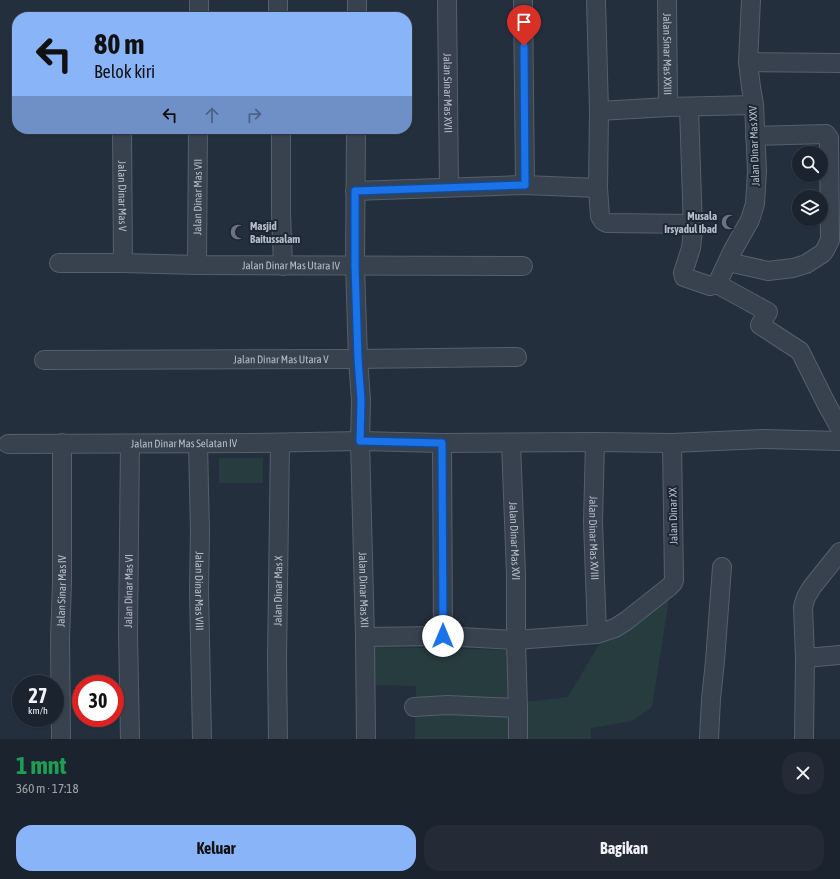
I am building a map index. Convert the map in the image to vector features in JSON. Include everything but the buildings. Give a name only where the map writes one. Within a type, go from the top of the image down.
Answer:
[{"type":"street","points":[[199,0],[199,12]]},
{"type":"street","points":[[278,0],[278,12]]},
{"type":"street","points":[[357,0],[357,12]]},
{"type":"street","name":"Jalan Sinar Mas XVII","points":[[447,0],[449,187]]},
{"type":"street","points":[[523,0],[525,185]]},
{"type":"street","points":[[596,0],[599,111],[598,188],[600,216],[603,222],[607,223],[692,224]]},
{"type":"street","name":"Jalan Sinar Mas XXIII","points":[[667,0],[668,107]]},
{"type":"street","name":"Jalan Dinar Mas XXV","points":[[716,284],[750,220],[755,204],[757,171],[754,105],[750,88],[748,62],[751,0]]},
{"type":"street","points":[[748,62],[840,63]]},
{"type":"street","points":[[599,111],[668,107],[754,105]]},
{"type":"street","points":[[689,107],[692,224],[691,248],[683,273],[684,277],[710,286],[716,284],[768,312],[760,324],[800,351],[840,428]]},
{"type":"street","name":"Jalan Dinar Mas V","points":[[122,134],[123,263]]},
{"type":"street","name":"Jalan Dinar Mas VII","points":[[197,265],[198,134]]},
{"type":"street","points":[[281,134],[283,266]]},
{"type":"street","name":"Jalan Dinar Mas XII","points":[[356,134],[355,266],[361,400],[360,441],[366,739]]},
{"type":"street","points":[[728,262],[768,271],[793,268],[806,264],[823,253],[826,250],[830,240],[829,138],[827,135],[755,136]]},
{"type":"street","points":[[355,191],[525,185],[598,188]]},
{"type":"street","name":"Jalan Dinar Mas Utara IV","points":[[59,263],[283,266],[523,266]]},
{"type":"street","name":"Jalan Dinar Mas Utara V","points":[[44,360],[517,358]]},
{"type":"street","name":"Jalan Dinar Mas Selatan IV","points":[[8,444],[198,444],[360,441],[442,443],[672,443],[764,438],[840,441]]},
{"type":"street","name":"Jalan Dinar Mas XVIII","points":[[595,442],[593,522],[597,634]]},
{"type":"street","name":"Jalan Sinar Mas IV","points":[[61,739],[60,638],[62,575],[62,443]]},
{"type":"street","name":"Jalan Dinar Mas X","points":[[278,739],[277,659],[280,443]]},
{"type":"street","points":[[442,443],[443,636]]},
{"type":"street","name":"Jalan Dinar Mas XVI","points":[[511,443],[516,574],[518,739]]},
{"type":"street","name":"Jalan Dinar XX","points":[[597,634],[615,628],[626,621],[673,583],[672,443]]},
{"type":"street","name":"Jalan Dinar Mas VI","points":[[130,444],[128,625],[130,739]]},
{"type":"street","name":"Jalan Dinar Mas VIII","points":[[198,444],[202,739]]},
{"type":"street","points":[[804,739],[805,658],[803,607],[806,597],[812,587],[840,552]]},
{"type":"street","points":[[708,739],[722,567]]},
{"type":"street","points":[[365,637],[443,636],[516,640],[597,634]]},
{"type":"street","points":[[805,658],[840,656]]},
{"type":"street","points":[[414,707],[447,705],[518,708]]},
{"type":"green space","points":[[219,458],[263,458],[263,483],[219,483]]},
{"type":"green space","points":[[670,592],[652,707],[632,721],[591,728],[591,739],[527,739],[526,702],[568,697],[598,646]]},
{"type":"green space","points":[[372,647],[511,650],[509,739],[415,739],[416,686],[371,685]]},
{"type":"place","name":"Musala Irsyadul Ibad","points":[[729,222]]},
{"type":"place","name":"Masjid Baitussalam","points":[[238,232]]},
{"type":"route","points":[[443,636],[442,443],[360,441],[361,400],[355,266],[355,191],[525,185],[524,46]]}]
